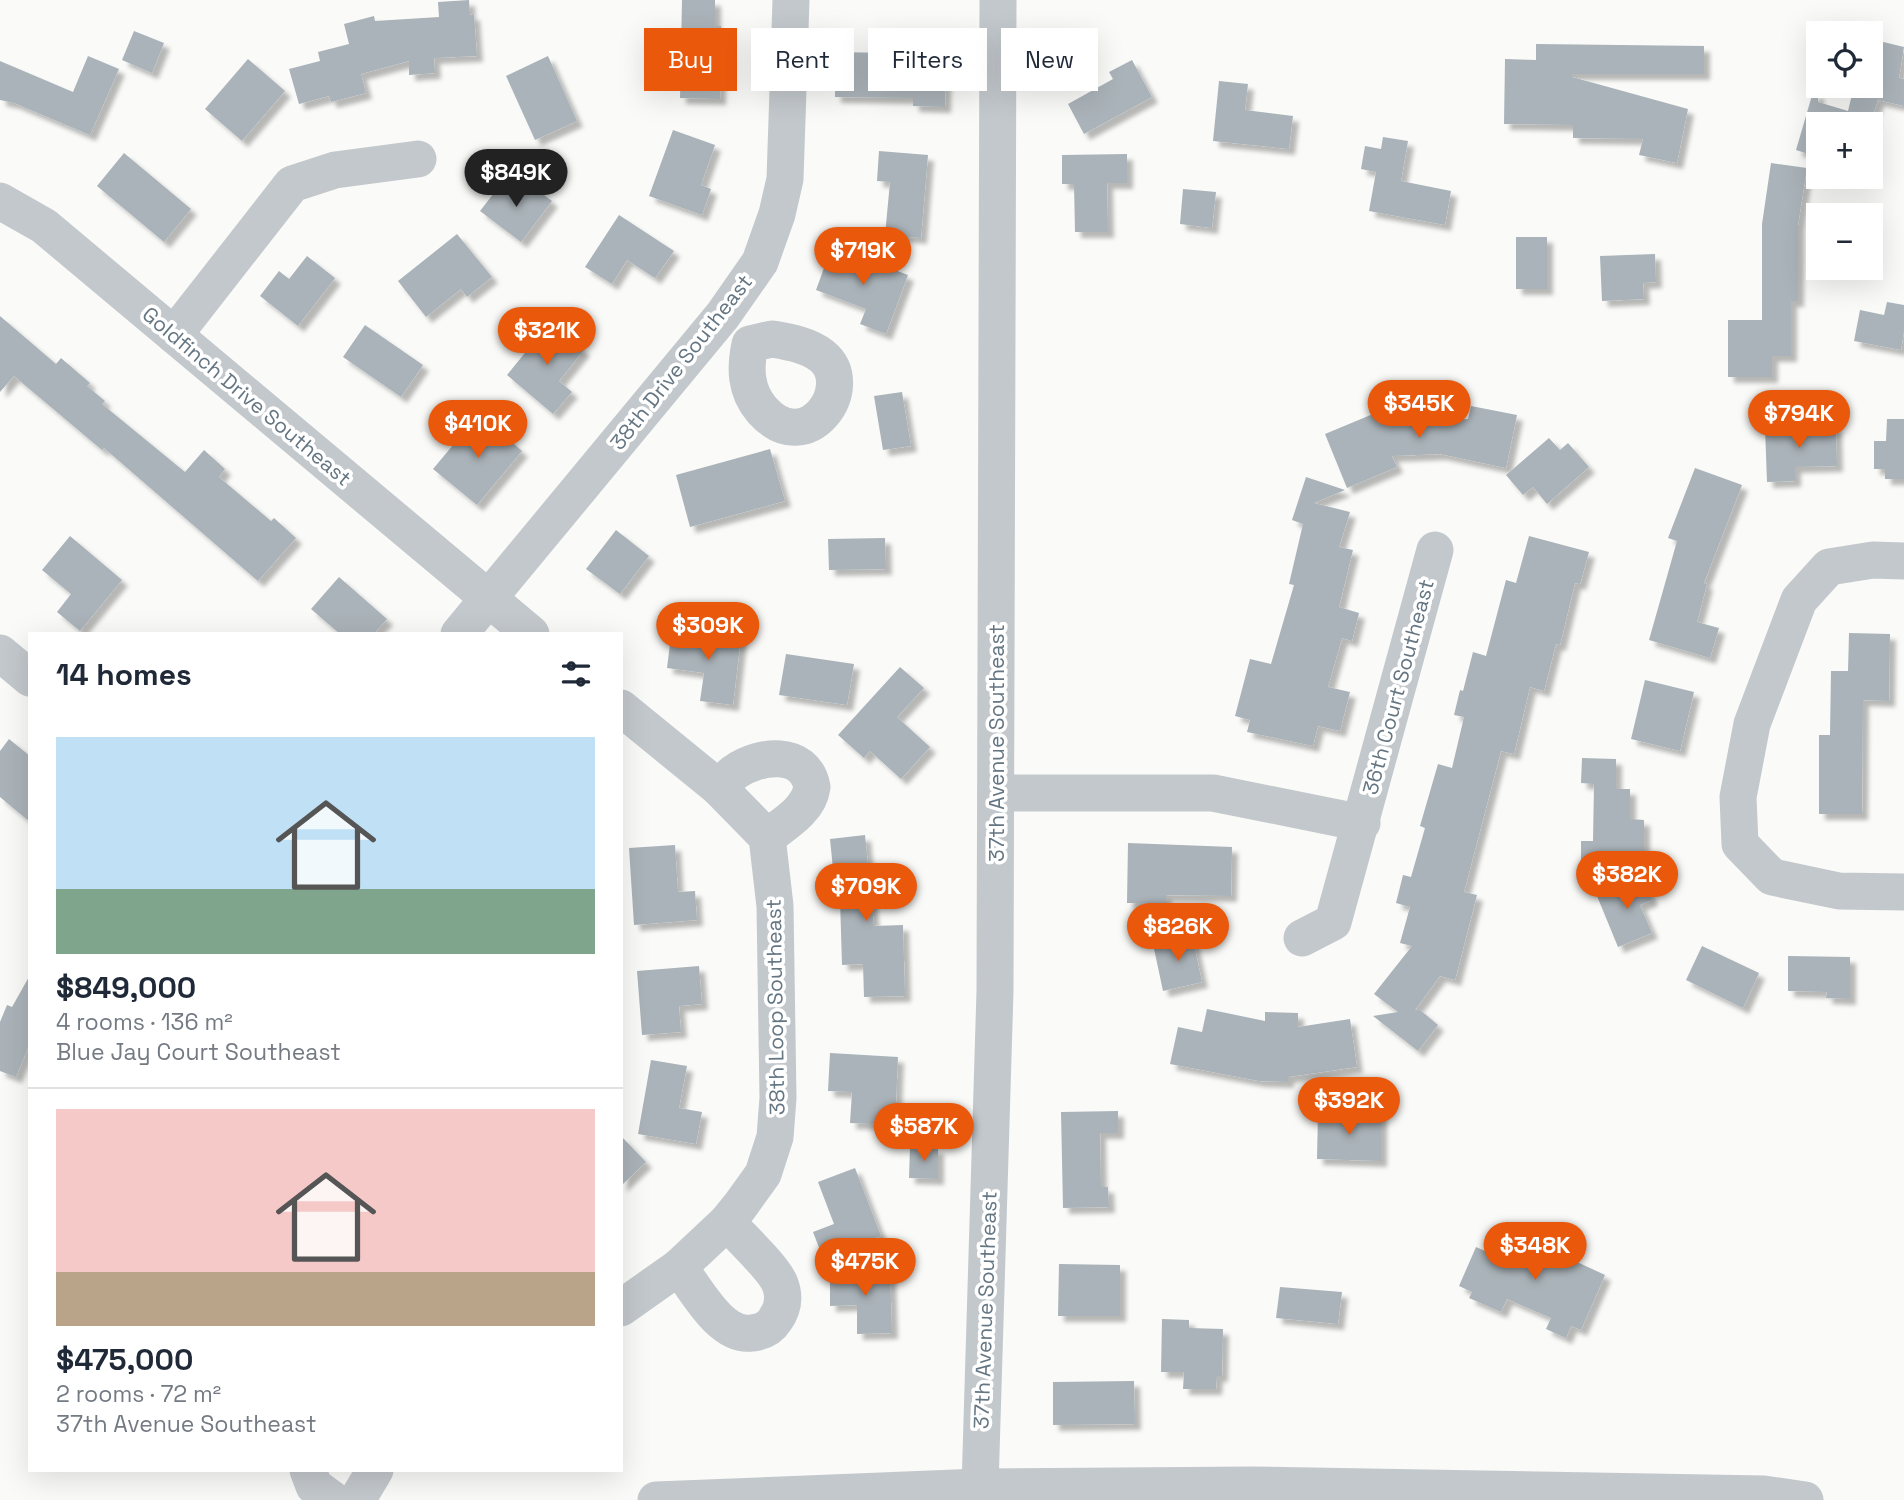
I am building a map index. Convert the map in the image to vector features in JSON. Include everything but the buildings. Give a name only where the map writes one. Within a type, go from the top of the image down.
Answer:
[{"type":"street","name":"38th Drive Southeast","points":[[461,632],[723,315],[760,261],[777,214],[785,179],[791,0]]},
{"type":"street","name":"37th Avenue Southeast","points":[[980,1487],[995,991],[998,0]]},
{"type":"street","points":[[174,335],[292,184],[335,170],[418,159]]},
{"type":"street","name":"Goldfinch Drive Southeast","points":[[0,201],[44,226],[488,598]]},
{"type":"street","points":[[723,315],[750,344]]},
{"type":"street","name":"36th Court Southeast","points":[[1302,938],[1333,922],[1435,550]]},
{"type":"street","points":[[1904,561],[1873,560],[1829,567],[1799,600],[1752,724],[1738,797],[1740,844],[1772,877],[1839,891],[1904,892]]},
{"type":"street","points":[[488,598],[529,632]]},
{"type":"street","points":[[0,653],[28,676]]},
{"type":"street","points":[[623,710],[719,788],[767,837],[790,821],[806,803],[812,787],[805,770],[787,759],[762,760],[734,772],[719,788]]},
{"type":"street","points":[[996,793],[1213,793],[1362,823]]},
{"type":"street","name":"38th Loop Southeast","points":[[623,1307],[680,1267],[727,1222],[763,1174],[775,1137],[778,1098],[775,906],[767,837]]},
{"type":"street","points":[[680,1267],[720,1321],[731,1330],[746,1334],[761,1332],[773,1324],[781,1311],[784,1296],[780,1282],[727,1222]]},
{"type":"street","points":[[309,1472],[314,1486],[333,1500]]},
{"type":"street","points":[[357,1500],[374,1472]]},
{"type":"street","points":[[656,1500],[980,1487],[1253,1485],[1764,1494],[1805,1500]]}]
